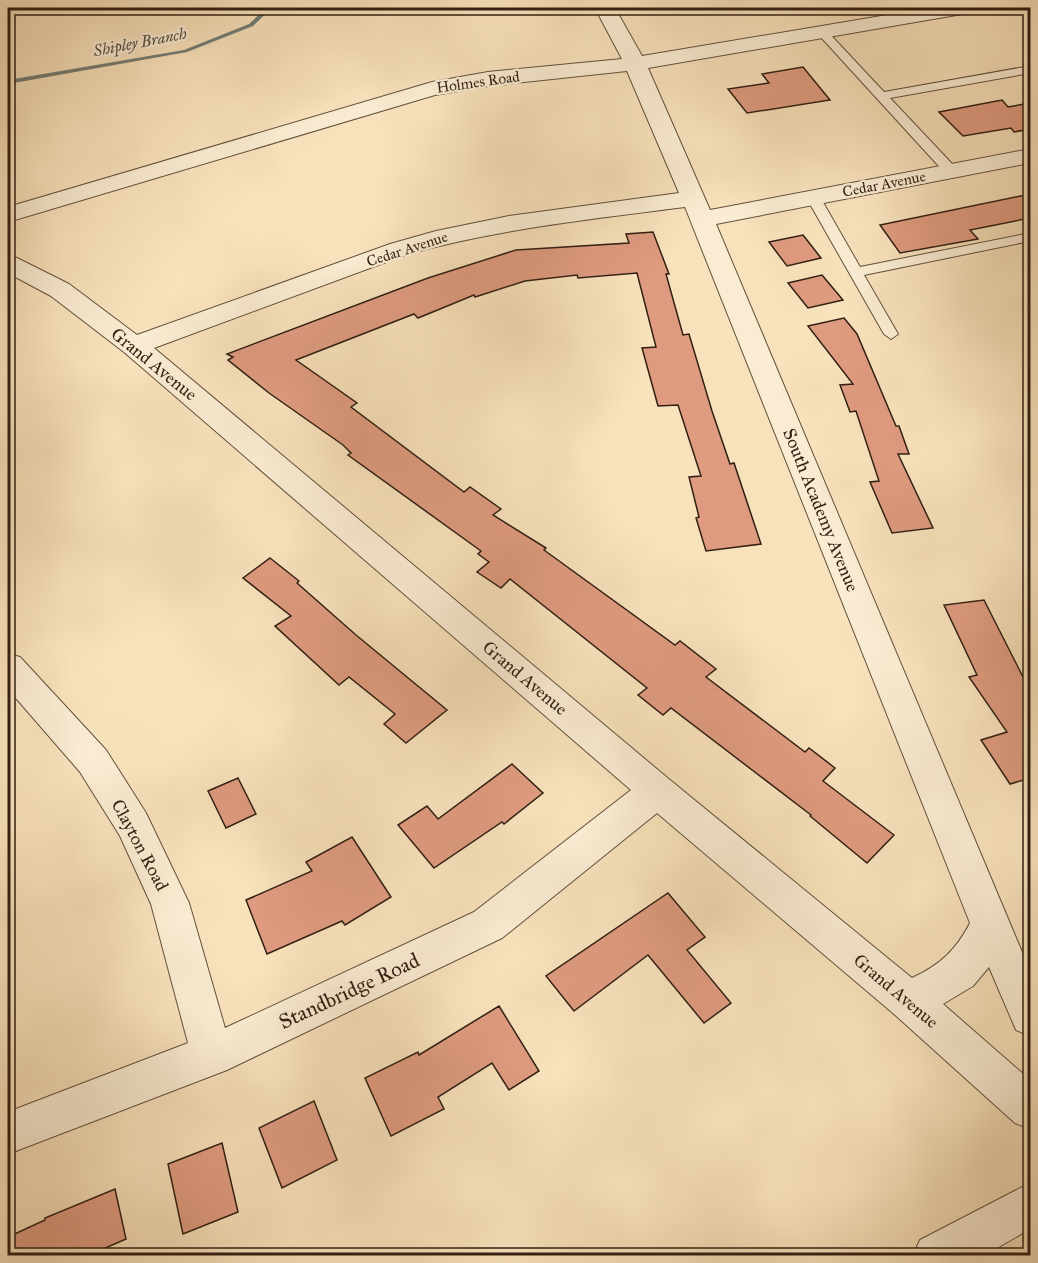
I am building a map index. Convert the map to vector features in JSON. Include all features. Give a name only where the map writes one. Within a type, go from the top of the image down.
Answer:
[{"type":"street","name":"South Academy Avenue","points":[[605,8],[635,64],[697,209],[990,924],[1030,1016]]},
{"type":"street","name":"Holmes Road","points":[[8,214],[432,88],[488,79],[635,64],[962,8]]},
{"type":"street","name":"Cedar Avenue","points":[[135,346],[399,249],[446,236],[509,223],[697,209],[813,197],[1030,156]]},
{"type":"street","name":"Grand Avenue","points":[[8,263],[60,290],[135,346],[657,791],[908,1000],[1030,1108]]},
{"type":"street","name":"Clayton Road","points":[[8,667],[93,761],[133,825],[170,903],[212,1055]]},
{"type":"street","name":"Standbridge Road","points":[[8,1133],[212,1055],[488,925],[657,791]]},
{"type":"street","points":[[908,1000],[953,980],[973,959],[990,924]]},
{"type":"street","points":[[936,1256],[1030,1205]]},
{"type":"lane","points":[[822,32],[951,171]]},
{"type":"lane","points":[[882,96],[1030,69]]},
{"type":"lane","points":[[813,197],[891,334]]},
{"type":"lane","points":[[856,272],[1030,237]]},
{"type":"building","points":[[803,67],[830,100],[747,113],[728,89],[769,83],[762,74]]},
{"type":"building","points":[[1002,100],[1008,107],[1030,103],[1030,129],[1014,132],[1011,128],[963,136],[939,112]]},
{"type":"building","points":[[1030,194],[1030,218],[970,230],[978,239],[900,253],[880,225]]},
{"type":"building","points":[[653,232],[669,274],[666,274],[683,335],[689,334],[730,464],[734,463],[761,544],[706,551],[696,518],[699,517],[689,477],[701,476],[678,405],[658,406],[642,348],[656,347],[637,273],[578,278],[577,275],[525,281],[475,297],[474,295],[418,318],[414,314],[296,360],[357,403],[351,407],[464,492],[470,487],[501,509],[493,515],[546,548],[544,550],[675,645],[680,641],[716,669],[706,677],[805,752],[809,748],[835,768],[823,781],[894,835],[867,863],[811,815],[671,708],[663,715],[638,695],[647,688],[510,579],[501,588],[477,572],[489,562],[478,554],[481,551],[348,455],[351,453],[343,445],[269,393],[228,360],[233,357],[227,354],[428,278],[516,250],[629,243],[626,234]]},
{"type":"building","points":[[803,235],[821,258],[787,266],[769,242]]},
{"type":"building","points":[[822,275],[843,300],[808,308],[788,283]]},
{"type":"building","points":[[844,318],[857,334],[896,426],[899,426],[909,454],[898,454],[933,528],[892,533],[870,482],[879,481],[856,411],[850,412],[840,385],[853,384],[808,326]]},
{"type":"building","points":[[270,558],[299,581],[297,583],[356,635],[447,710],[406,743],[384,724],[395,714],[349,677],[339,685],[275,626],[291,616],[243,578]]},
{"type":"building","points":[[984,600],[1023,677],[1030,675],[1030,778],[1010,784],[981,740],[1007,732],[969,677],[977,675],[944,605]]},
{"type":"building","points":[[512,764],[543,793],[504,824],[502,822],[434,868],[398,825],[427,806],[438,819]]},
{"type":"building","points":[[238,778],[256,814],[226,828],[208,791]]},
{"type":"building","points":[[352,837],[391,897],[345,925],[342,921],[267,954],[246,900],[312,871],[306,862]]},
{"type":"building","points":[[668,893],[705,937],[687,950],[731,1003],[704,1023],[648,955],[574,1011],[546,976]]},
{"type":"building","points":[[499,1006],[539,1071],[509,1090],[492,1063],[438,1097],[444,1109],[391,1136],[365,1078],[418,1052],[419,1055]]},
{"type":"building","points":[[314,1101],[337,1160],[282,1188],[259,1128]]},
{"type":"building","points":[[222,1143],[238,1212],[183,1234],[168,1164]]},
{"type":"building","points":[[115,1189],[126,1239],[87,1256],[8,1256],[8,1237],[45,1218]]},
{"type":"waterway","name":"Shipley Branch","points":[[8,82],[185,51],[251,25],[269,8]]}]
